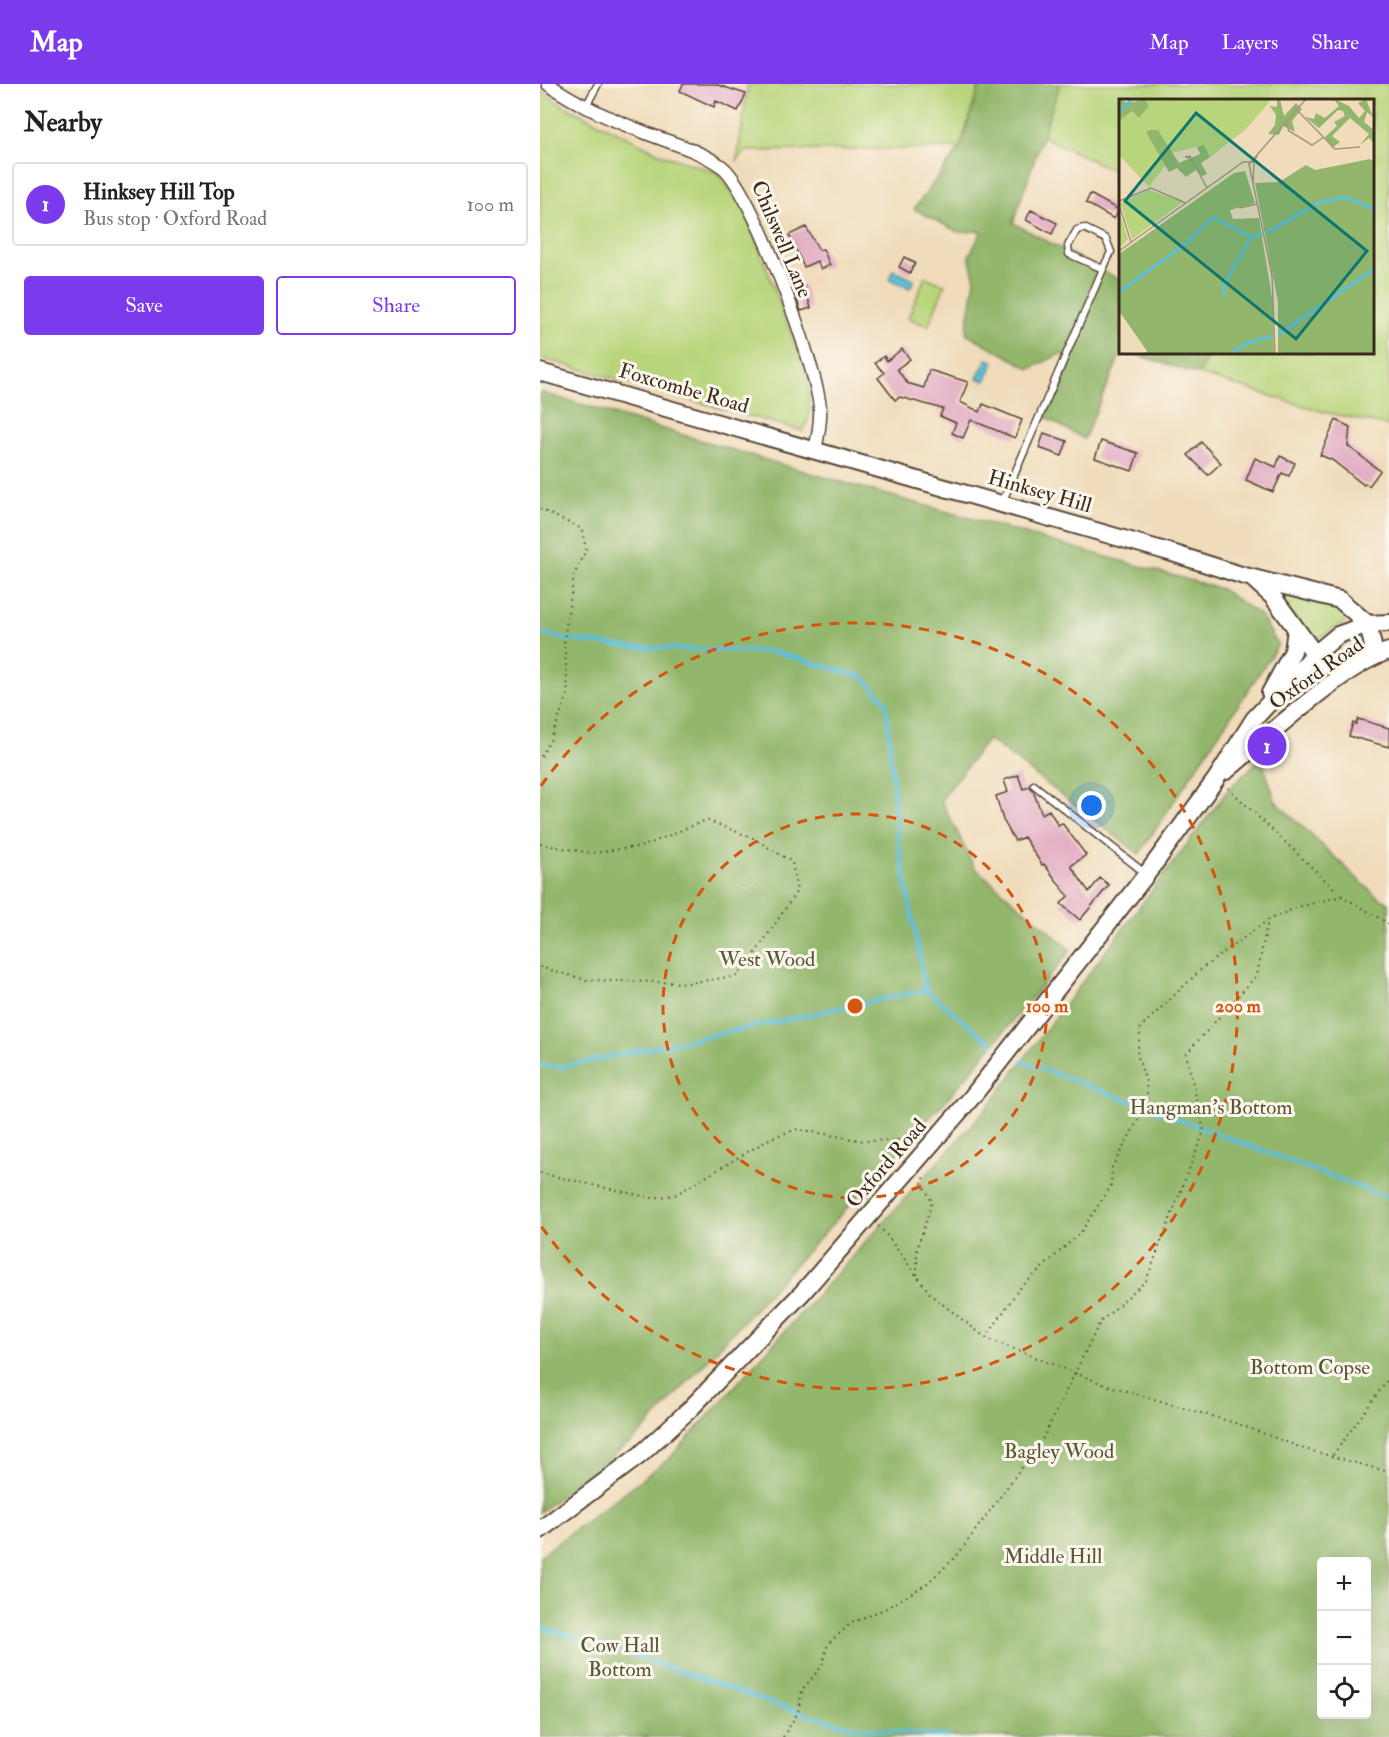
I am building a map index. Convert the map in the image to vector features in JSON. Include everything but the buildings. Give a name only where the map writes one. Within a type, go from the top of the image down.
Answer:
[{"type":"street","name":"Chilswell Lane","points":[[548,84],[585,107],[627,126],[706,156],[724,167],[735,178],[759,229],[798,328],[816,385],[820,420],[815,450]]},
{"type":"street","name":"Foxcombe Road","points":[[540,372],[815,450]]},
{"type":"street","name":"Hinksey Hill","points":[[815,450],[1252,578],[1324,594],[1350,607],[1368,624]]},
{"type":"street","name":"Hinksey Hill","points":[[1252,578],[1273,597],[1314,655]]},
{"type":"street","name":"Oxford Road","points":[[1254,719],[1314,655],[1338,635],[1368,624],[1389,623]]},
{"type":"street","points":[[1368,624],[1382,653]]},
{"type":"street","name":"Oxford Road","points":[[540,1530],[640,1455],[690,1409],[803,1292],[972,1097],[1146,875],[1216,779],[1293,651],[1296,628]]},
{"type":"street","name":"Oxford Road","points":[[1216,779],[1358,666],[1382,653]]},
{"type":"street","points":[[1314,655],[1322,664],[1336,667],[1358,666]]},
{"type":"lane","points":[[585,107],[598,84]]},
{"type":"lane","points":[[1002,503],[1111,252],[1106,239],[1084,228],[1077,230],[1068,246],[1069,254],[1103,269]]},
{"type":"lane","points":[[1034,785],[1146,875]]},
{"type":"path","points":[[540,509],[582,529],[586,550],[574,575],[564,639],[568,694],[550,741],[540,758]]},
{"type":"path","points":[[1216,779],[1241,798],[1342,896],[1389,924]]},
{"type":"path","points":[[540,844],[591,853],[644,846],[706,820],[753,838],[792,862],[797,891],[755,954],[736,976],[688,983],[586,980],[540,967]]},
{"type":"path","points":[[986,1338],[1018,1290],[1081,1232],[1111,1186],[1112,1167],[1148,1103],[1146,1082],[1137,1054],[1141,1027],[1205,966],[1268,920],[1298,907],[1342,896]]},
{"type":"path","points":[[783,1737],[798,1712],[802,1690],[822,1666],[828,1644],[851,1623],[885,1609],[925,1585],[956,1557],[1043,1438],[1100,1322],[1146,1281],[1204,1131],[1186,1054],[1257,975],[1268,920]]},
{"type":"path","points":[[540,1173],[651,1198],[675,1196],[773,1137],[798,1129],[862,1141],[910,1142],[923,1154]]},
{"type":"path","points":[[917,1276],[917,1249],[932,1202],[921,1181],[927,1172]]},
{"type":"path","points":[[879,1227],[932,1296],[986,1338],[1076,1374],[1238,1424],[1305,1449],[1389,1473]]},
{"type":"path","points":[[1332,1455],[1389,1378]]},
{"type":"green space","points":[[748,84],[980,84],[960,148],[746,151],[737,161]]},
{"type":"green space","points":[[980,84],[1060,84],[1013,223],[1119,279],[1121,354],[1084,439],[1045,417],[1070,359],[1060,354],[1030,369],[966,333],[975,280],[969,256],[982,231],[958,232],[914,209],[960,148]]},
{"type":"green space","points":[[1060,84],[1389,84],[1389,426],[1324,412],[1199,374],[1209,354],[1374,354],[1374,99],[1119,99],[1119,174],[1042,136]]},
{"type":"green space","points":[[540,90],[562,105],[663,155],[716,172],[743,206],[808,378],[810,414],[803,431],[540,358]]},
{"type":"green space","points":[[925,277],[945,285],[928,326],[908,318]]},
{"type":"green space","points":[[1133,354],[1209,354],[1199,374]]},
{"type":"green space","name":"West Wood","points":[[540,392],[813,474],[1221,589],[1261,616],[1278,645],[1139,854],[988,739],[941,800],[975,868],[1071,950],[956,1089],[638,1436],[540,1512]]},
{"type":"green space","points":[[1282,591],[1332,604],[1351,618],[1313,642],[1280,597]]},
{"type":"green space","name":"Bagley Wood","points":[[1261,758],[1276,802],[1376,896],[1389,903],[1389,1737],[540,1737],[540,1556],[670,1458],[986,1109],[1229,789]]},
{"type":"water","points":[[893,270],[914,280],[910,288],[889,279]]},
{"type":"water","points":[[987,359],[994,362],[985,381],[977,378]]},
{"type":"waterway","points":[[540,632],[564,639],[630,647],[774,652],[863,677],[886,702],[898,841],[926,990]]},
{"type":"waterway","points":[[540,1066],[561,1067],[926,990],[992,1044]]},
{"type":"waterway","points":[[1022,1061],[1389,1198]]},
{"type":"waterway","points":[[540,1627],[620,1651],[798,1712],[853,1727],[948,1737]]},
{"type":"place","name":"Hinksey Hill Top","points":[[1267,746]]},
{"type":"park label","name":"Hangman's Bottom","points":[[1211,1107]]},
{"type":"park label","name":"Bottom Copse","points":[[1310,1367]]},
{"type":"park label","name":"Middle Hill","points":[[1053,1556]]},
{"type":"park label","name":"Cow Hall Bottom","points":[[620,1657]]}]
